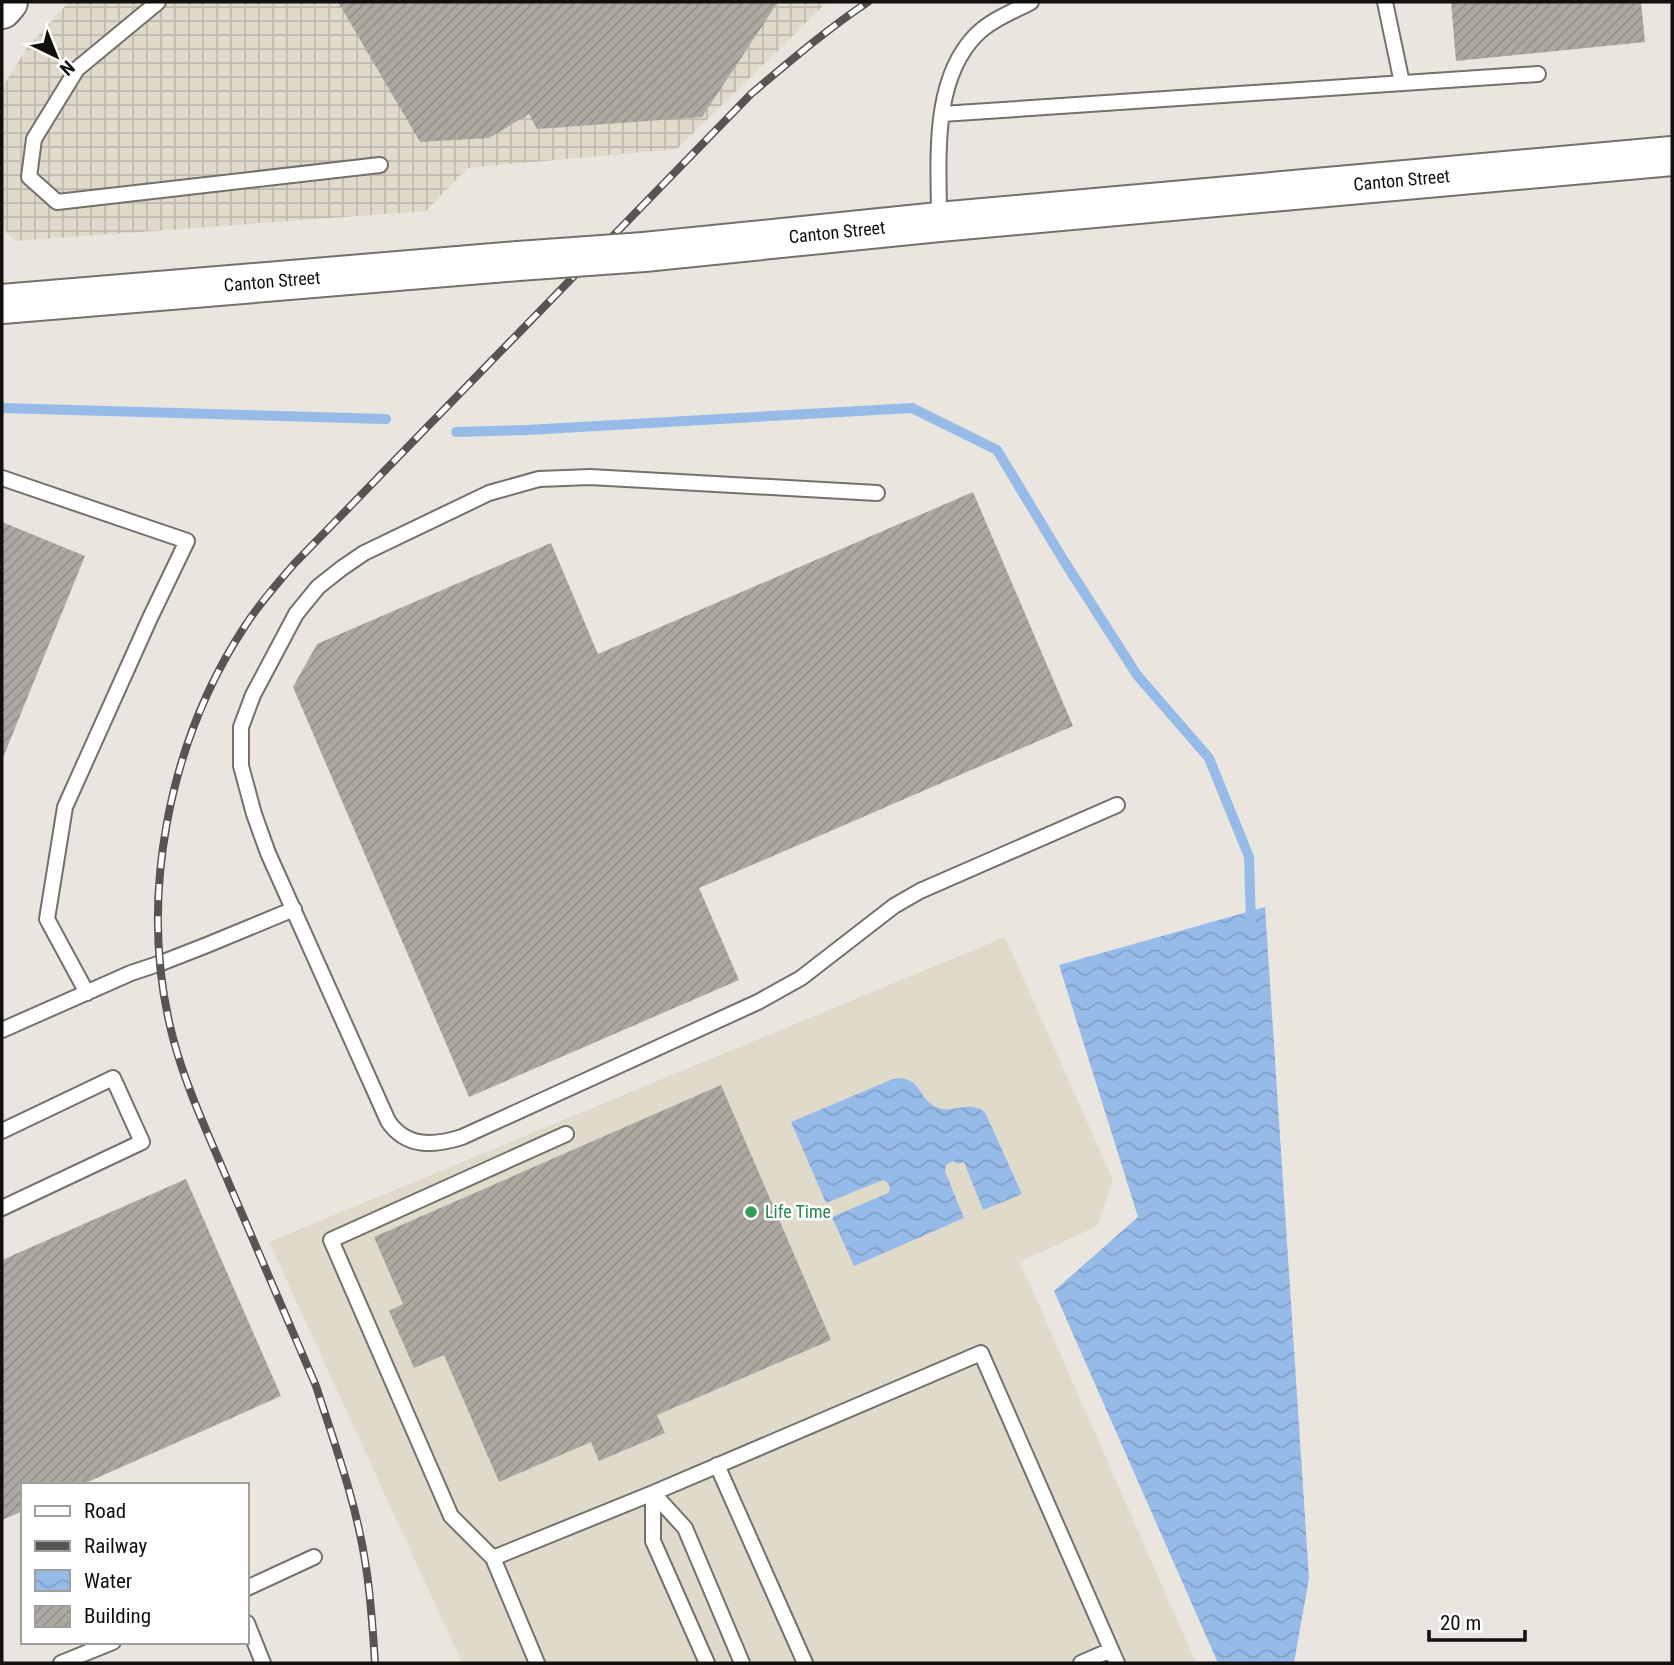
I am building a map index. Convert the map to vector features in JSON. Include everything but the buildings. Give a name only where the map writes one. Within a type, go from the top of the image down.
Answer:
[{"type":"main road","points":[[2,9],[8,2]]},
{"type":"main road","name":"Canton Street","points":[[2,303],[644,252],[939,222],[1672,156]]},
{"type":"main road","points":[[2,279],[61,299]]},
{"type":"lane","points":[[158,2],[77,69],[34,139],[29,177],[57,202],[380,165]]},
{"type":"lane","points":[[939,222],[939,133],[944,99],[953,72],[977,34],[991,22],[1031,2]]},
{"type":"lane","points":[[1385,2],[1402,83]]},
{"type":"lane","points":[[942,114],[1538,74]]},
{"type":"lane","points":[[877,493],[590,477],[539,479],[489,493],[364,553],[318,587],[296,614],[253,695],[241,727],[242,766],[254,814],[268,853],[395,1132],[419,1143],[441,1144],[462,1137],[758,1002],[801,978],[894,906],[920,891],[1117,805]]},
{"type":"lane","points":[[2,478],[187,541],[65,807],[47,919],[87,993]]},
{"type":"lane","points":[[2,1030],[131,973],[294,909]]},
{"type":"lane","points":[[2,1131],[113,1078],[142,1142],[2,1208]]},
{"type":"lane","points":[[537,1663],[493,1559],[451,1516],[331,1240],[566,1134]]},
{"type":"lane","points":[[493,1559],[981,1353],[1114,1657],[1081,1663]]},
{"type":"lane","points":[[717,1465],[805,1663]]},
{"type":"lane","points":[[653,1493],[653,1541],[707,1663]]},
{"type":"lane","points":[[653,1493],[685,1528],[742,1663]]},
{"type":"lane","points":[[248,1588],[314,1557]]},
{"type":"lane","points":[[248,1626],[263,1663]]},
{"type":"lane","points":[[61,1663],[108,1644]]},
{"type":"shaded area","points":[[69,2],[827,2],[677,149],[467,168],[426,211],[15,241],[2,227],[2,88],[27,48]]},
{"type":"shaded area","points":[[1005,937],[1113,1180],[1097,1226],[1020,1262],[1196,1663],[462,1663],[269,1242]]},
{"type":"water","points":[[1265,907],[1309,1578],[1294,1663],[1218,1663],[1054,1291],[1138,1217],[1059,965]]},
{"type":"water","points":[[902,1078],[913,1083],[926,1100],[936,1107],[972,1107],[985,1112],[1022,1194],[983,1210],[964,1162],[958,1164],[953,1161],[946,1165],[945,1171],[964,1218],[854,1266],[832,1217],[888,1193],[888,1183],[883,1180],[826,1203],[791,1122],[893,1079]]},
{"type":"waterway","points":[[2,408],[386,419]]},
{"type":"waterway","points":[[456,432],[912,408],[997,450],[1137,675],[1209,758],[1249,857],[1251,923]]},
{"type":"railway","points":[[375,1663],[362,1544],[331,1430],[316,1386],[199,1113],[173,1038],[163,986],[158,932],[160,878],[167,824],[179,772],[196,720],[218,672],[250,618],[294,564],[751,94],[868,2]]},
{"type":"place","name":"Life Time","points":[[751,1212]]}]
